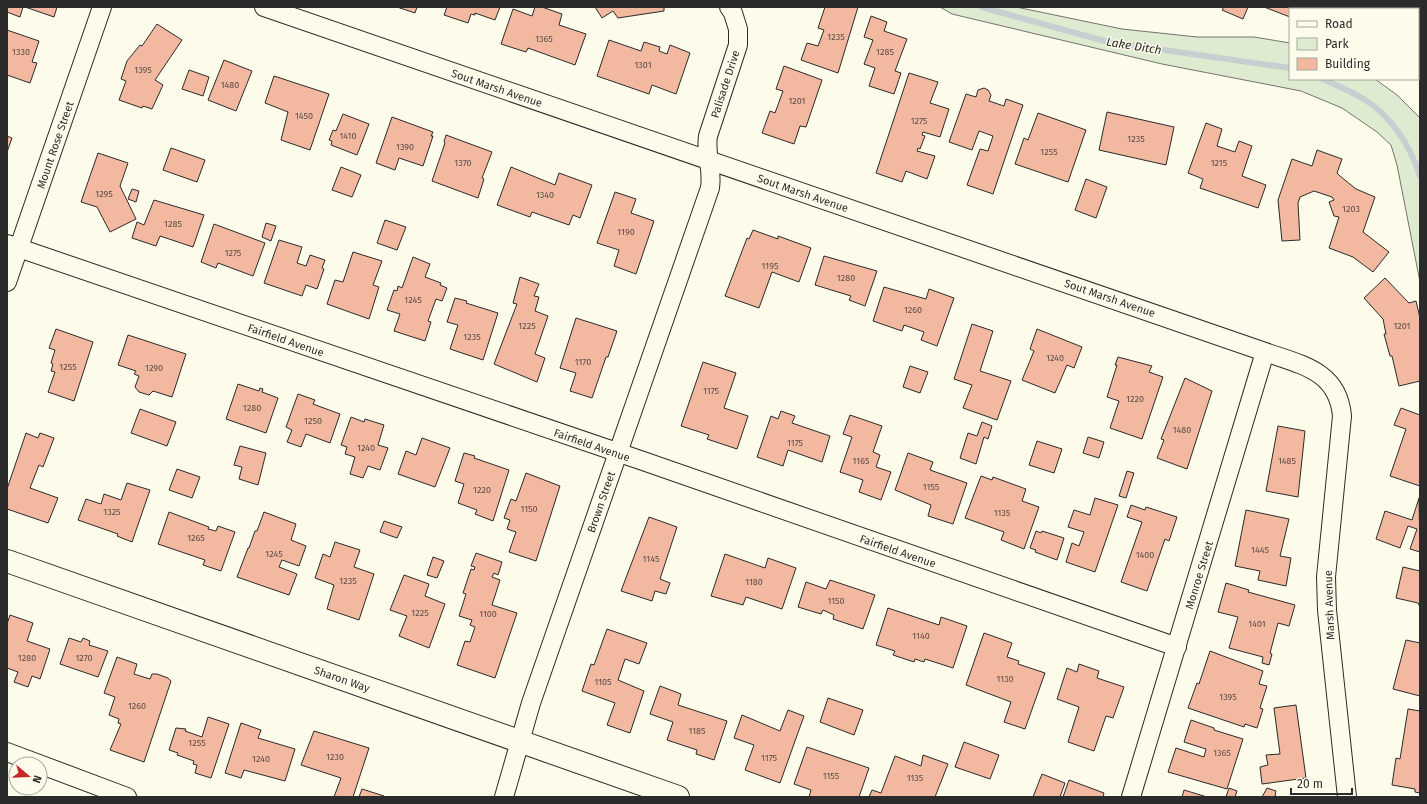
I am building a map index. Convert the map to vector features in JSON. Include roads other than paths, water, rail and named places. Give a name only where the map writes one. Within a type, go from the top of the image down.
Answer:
[{"type":"street","name":"Mount Rose Street","points":[[7,282],[13,246],[102,7]]},
{"type":"street","name":"Sout Marsh Avenue","points":[[264,7],[1265,352],[1313,370],[1325,378],[1336,389]]},
{"type":"street","name":"Palisade Drive","points":[[709,161],[706,148],[708,136],[738,45],[738,29],[733,13],[729,7]]},
{"type":"street","name":"Brown Street","points":[[504,797],[531,703],[710,188],[712,174],[709,161]]},
{"type":"street","name":"Fairfield Avenue","points":[[13,246],[618,454],[646,462],[1177,648]]},
{"type":"street","name":"Monroe Street","points":[[1131,797],[1265,352]]},
{"type":"street","name":"Marsh Avenue","points":[[1336,389],[1341,402],[1342,416],[1326,577],[1327,610],[1348,797]]},
{"type":"street","name":"Sharon Way","points":[[7,561],[678,797]]},
{"type":"street","points":[[7,752],[127,797]]},
{"type":"waterway","name":"Lake Ditch","points":[[981,7],[1108,42],[1289,68]]},
{"type":"waterway","name":"Lake Ditch","points":[[1325,80],[1362,98],[1382,113],[1405,142],[1420,176]]}]
